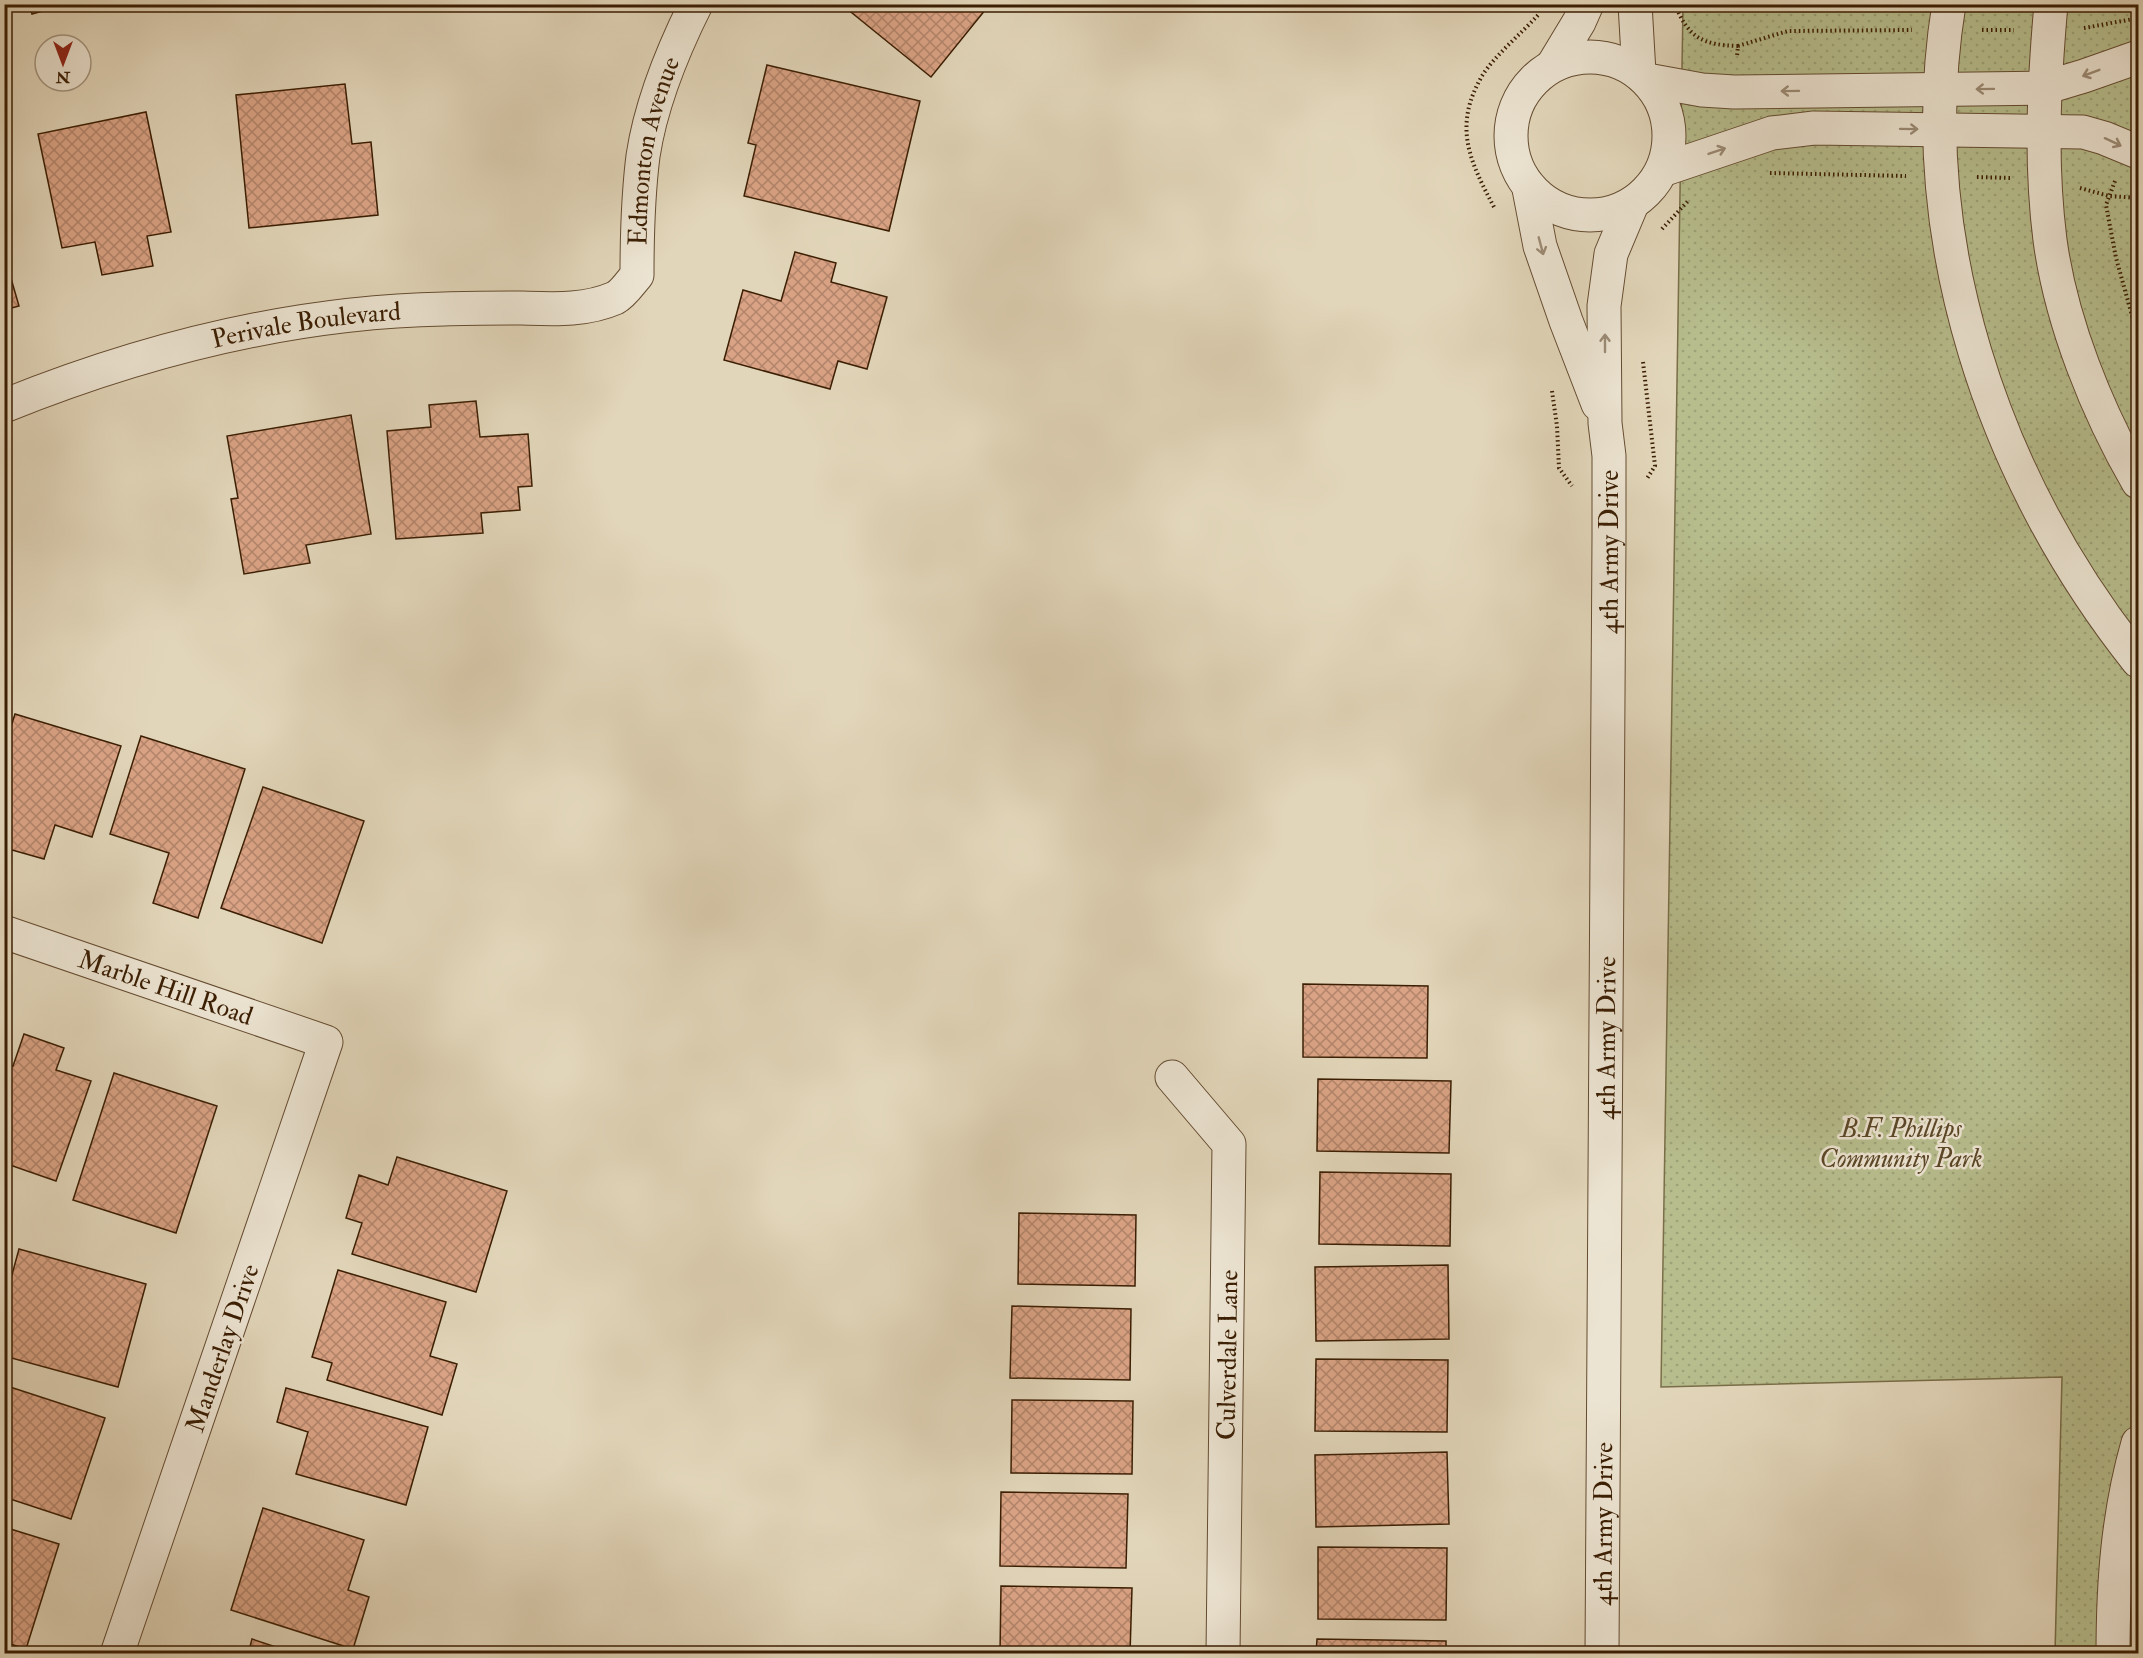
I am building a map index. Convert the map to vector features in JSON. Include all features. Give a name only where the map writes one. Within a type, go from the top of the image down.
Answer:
[{"type":"street","name":"Edmonton Avenue","points":[[617,297],[637,275],[638,213],[643,156],[657,96],[670,60],[696,4]]},
{"type":"street","name":"4th Army Drive","points":[[1553,65],[1587,4]]},
{"type":"street","points":[[1635,4],[1643,77],[1702,90],[1734,92],[2044,88],[2139,57]]},
{"type":"street","points":[[1948,4],[1939,89],[1943,190],[1952,258],[1967,326],[1987,392],[2013,456],[2042,516],[2076,574],[2114,630],[2139,661]]},
{"type":"street","points":[[2050,4],[2044,88],[2044,131],[2047,216],[2055,270],[2086,370],[2118,444],[2139,482]]},
{"type":"street","name":"4th Army Drive","points":[[1582,57],[1612,59],[1643,77],[1662,100],[1669,123],[1669,147],[1662,170],[1650,189],[1632,204],[1612,213],[1589,216],[1568,212],[1547,203],[1530,189],[1516,168],[1510,146],[1511,122],[1519,99],[1533,80],[1553,65],[1582,57]]},
{"type":"street","points":[[1662,170],[1772,133],[1814,128],[2092,133],[2132,150]]},
{"type":"street","name":"4th Army Drive","points":[[1530,189],[1540,246],[1605,423]]},
{"type":"street","name":"4th Army Drive","points":[[1602,1653],[1609,537],[1604,306],[1611,254],[1632,204]]},
{"type":"street","name":"Perivale Boulevard","points":[[4,406],[132,359],[208,339],[266,327],[351,315],[402,311],[481,308],[579,309],[617,297]]},
{"type":"street","name":"Marble Hill Road","points":[[4,932],[326,1042]]},
{"type":"street","name":"Manderlay Drive","points":[[117,1653],[326,1042]]},
{"type":"street","name":"Culverdale Lane","points":[[1172,1077],[1229,1144],[1223,1653]]},
{"type":"street","points":[[2113,1653],[2114,1576],[2119,1530],[2127,1483],[2139,1443]]},
{"type":"path","points":[[1675,4],[1680,18],[1694,35],[1715,45],[1737,45],[1734,92]]},
{"type":"path","points":[[2132,150],[2106,205],[2116,258],[2139,337]]},
{"type":"path","points":[[1660,231],[1680,207],[1697,194]]},
{"type":"path","points":[[2109,196],[2139,198]]},
{"type":"path","points":[[1643,361],[1655,466]]},
{"type":"green space","name":"B.F. Phillips Community Park","points":[[1683,5],[2138,5],[2138,1653],[2055,1653],[2062,1377],[1661,1387]]},
{"type":"building","points":[[29,4],[67,4],[32,14]]},
{"type":"building","points":[[841,4],[990,4],[931,77]]},
{"type":"building","points":[[767,65],[920,101],[889,231],[744,196],[756,145],[748,143]]},
{"type":"building","points":[[345,84],[352,144],[371,142],[378,215],[249,228],[236,95]]},
{"type":"building","points":[[146,112],[171,232],[147,236],[153,266],[102,275],[95,242],[62,248],[38,134]]},
{"type":"building","points":[[795,252],[836,263],[831,282],[887,297],[867,369],[838,361],[830,389],[724,360],[743,290],[781,301]]},
{"type":"building","points":[[4,254],[19,306],[4,310]]},
{"type":"building","points":[[476,401],[480,437],[528,434],[532,486],[518,487],[520,510],[481,513],[483,533],[396,539],[387,431],[431,427],[429,405]]},
{"type":"building","points":[[351,415],[371,534],[306,545],[310,563],[244,574],[231,499],[238,498],[227,436]]},
{"type":"building","points":[[15,714],[121,746],[92,837],[55,825],[44,859],[5,848],[10,831],[4,829],[4,748]]},
{"type":"building","points":[[141,736],[245,769],[198,918],[153,903],[169,853],[110,834]]},
{"type":"building","points":[[263,787],[364,821],[322,943],[221,908]]},
{"type":"building","points":[[1303,984],[1428,986],[1427,1058],[1303,1057]]},
{"type":"building","points":[[24,1034],[64,1048],[56,1070],[91,1081],[56,1181],[4,1163],[4,1063],[13,1066]]},
{"type":"building","points":[[114,1073],[217,1106],[176,1233],[73,1200]]},
{"type":"building","points":[[1318,1079],[1451,1081],[1449,1153],[1317,1151]]},
{"type":"building","points":[[397,1157],[507,1191],[476,1292],[352,1254],[362,1223],[346,1218],[359,1175],[388,1185]]},
{"type":"building","points":[[1320,1172],[1451,1174],[1450,1246],[1319,1244]]},
{"type":"building","points":[[1019,1213],[1136,1215],[1135,1286],[1018,1284]]},
{"type":"building","points":[[19,1249],[146,1284],[118,1387],[4,1356],[4,1304]]},
{"type":"building","points":[[1448,1265],[1449,1339],[1316,1341],[1315,1267]]},
{"type":"building","points":[[338,1270],[446,1302],[430,1356],[457,1364],[442,1415],[327,1380],[332,1363],[312,1357]]},
{"type":"building","points":[[1012,1306],[1131,1309],[1130,1380],[1010,1378]]},
{"type":"building","points":[[1316,1359],[1448,1360],[1447,1432],[1315,1431]]},
{"type":"building","points":[[4,1385],[105,1418],[71,1519],[4,1497]]},
{"type":"building","points":[[286,1388],[428,1427],[406,1505],[296,1474],[308,1432],[277,1422]]},
{"type":"building","points":[[1012,1400],[1133,1401],[1132,1474],[1011,1473]]},
{"type":"building","points":[[1447,1452],[1449,1524],[1316,1527],[1315,1455]]},
{"type":"building","points":[[1001,1492],[1128,1494],[1126,1568],[1000,1566]]},
{"type":"building","points":[[263,1508],[364,1540],[348,1590],[369,1597],[353,1649],[231,1610]]},
{"type":"building","points":[[4,1527],[59,1544],[26,1649],[4,1642]]},
{"type":"building","points":[[1318,1547],[1447,1548],[1446,1620],[1318,1619]]},
{"type":"building","points":[[1001,1586],[1132,1588],[1130,1654],[1000,1654]]},
{"type":"building","points":[[252,1639],[297,1654],[248,1654]]},
{"type":"building","points":[[1317,1639],[1446,1641],[1446,1654],[1316,1654]]}]
